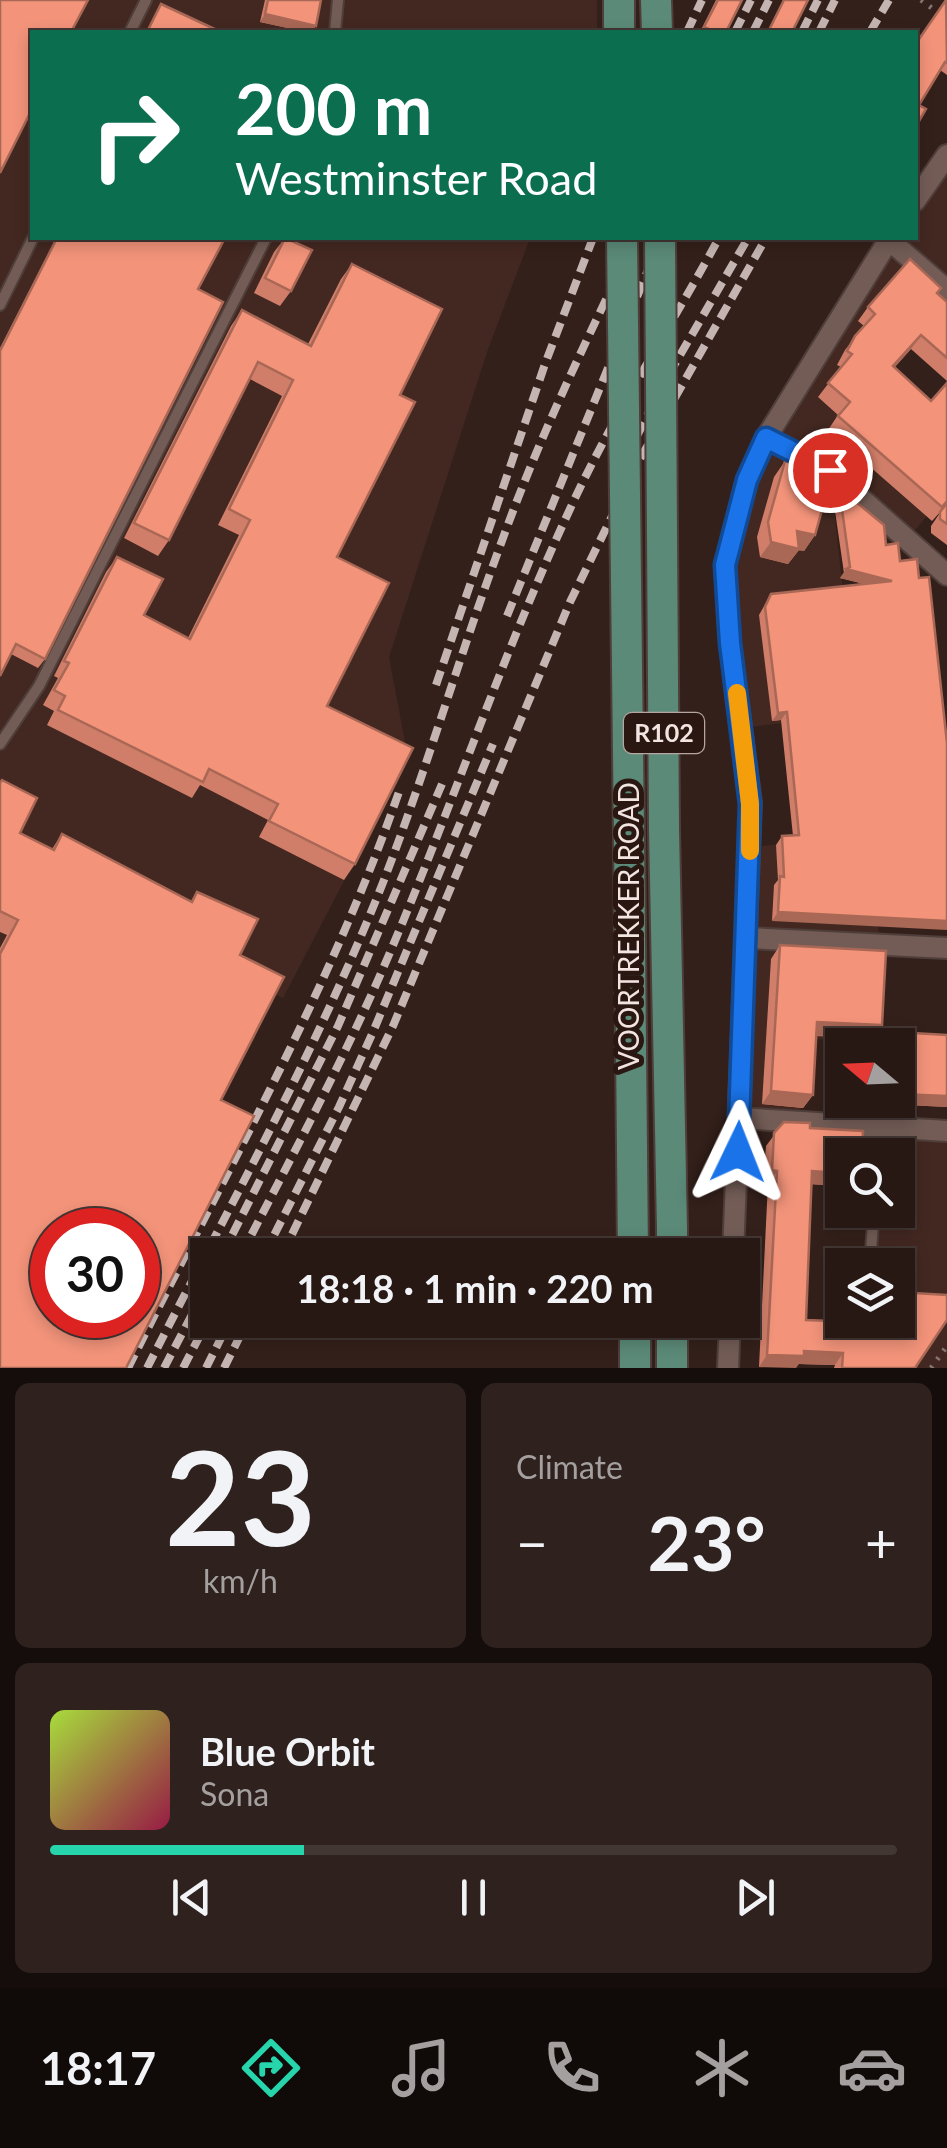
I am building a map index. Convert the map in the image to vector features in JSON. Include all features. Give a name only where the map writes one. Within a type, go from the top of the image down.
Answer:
[{"type":"main road","points":[[619,0],[619,30]]},
{"type":"main road","points":[[656,0],[657,30]]},
{"type":"main road","name":"VOORTREKKER ROAD","points":[[622,240],[632,1238]]},
{"type":"main road","name":"VOORTREKKER ROAD","points":[[660,240],[664,829],[672,1238]]},
{"type":"main road","points":[[635,1338],[636,1368]]},
{"type":"main road","points":[[672,1338],[672,1368]]},
{"type":"street","points":[[918,197],[947,154]]},
{"type":"street","points":[[734,1238],[750,804],[730,643],[725,565],[747,480],[766,438],[889,240]]},
{"type":"street","points":[[892,240],[947,290]]},
{"type":"street","points":[[766,438],[830,470],[947,577]]},
{"type":"street","points":[[746,938],[947,948]]},
{"type":"street","points":[[739,1118],[947,1131]]},
{"type":"street","points":[[728,1368],[729,1338]]},
{"type":"lane","points":[[131,30],[146,0]]},
{"type":"lane","points":[[334,30],[338,0]]},
{"type":"lane","points":[[0,306],[32,240]]},
{"type":"lane","points":[[0,744],[39,686],[265,240]]},
{"type":"lane","points":[[880,1138],[881,1127]]},
{"type":"path","points":[[921,0],[935,11],[940,0]]},
{"type":"path","points":[[931,1368],[947,1346]]},
{"type":"shaded area","points":[[0,0],[597,0],[597,30],[30,30],[30,240],[529,240],[487,352],[389,657],[408,758],[283,998],[273,993],[211,1115],[160,1262],[160,1208],[30,1208],[30,1338],[133,1338],[123,1368],[0,1368]]},
{"type":"shaded area","points":[[947,168],[947,290],[881,376],[947,492],[906,541],[830,471],[856,714],[742,728],[725,565],[747,480],[889,240],[918,240],[918,198]]},
{"type":"shaded area","points":[[868,836],[880,944],[875,1028],[825,1028],[825,1040],[804,1039],[800,1123],[739,1118],[750,847]]},
{"type":"shaded area","points":[[881,1127],[947,1131],[947,1368],[838,1368],[842,1338],[915,1338],[915,1248],[871,1248],[873,1228],[915,1228],[915,1138],[880,1138]]},
{"type":"building","points":[[0,0],[88,0],[72,30],[30,30],[30,113],[0,173]]},
{"type":"building","points":[[268,0],[321,0],[316,26],[265,14]]},
{"type":"building","points":[[718,0],[742,0],[727,30],[704,27]]},
{"type":"building","points":[[784,0],[808,0],[793,30],[769,30]]},
{"type":"building","points":[[946,0],[947,63],[919,105],[926,109],[918,123],[918,41]]},
{"type":"building","points":[[161,4],[217,30],[148,30]]},
{"type":"building","points":[[56,240],[224,240],[198,289],[223,302],[45,659],[16,644],[0,676],[0,351]]},
{"type":"building","points":[[284,240],[312,250],[291,291],[265,278]]},
{"type":"building","points":[[910,259],[941,288],[937,293],[947,302],[947,358],[921,335],[893,366],[931,401],[947,383],[947,501],[942,507],[838,416],[850,402],[828,383],[852,354],[847,351],[855,336],[875,314],[868,307]]},
{"type":"building","points":[[352,264],[442,309],[400,395],[415,402],[337,557],[389,583],[327,706],[413,748],[355,864],[269,821],[278,804],[209,769],[203,782],[58,710],[65,696],[54,690],[69,663],[64,661],[117,557],[163,579],[144,615],[190,639],[250,520],[229,509],[293,380],[258,362],[169,540],[134,523],[242,310],[311,346]]},
{"type":"building","points":[[785,461],[832,474],[815,535],[797,531],[799,549],[771,542],[768,522]]},
{"type":"building","points":[[839,488],[884,525],[886,545],[898,543],[900,561],[917,559],[919,578],[929,577],[947,743],[947,921],[778,912],[780,876],[784,877],[782,836],[799,835],[787,712],[778,713],[765,607],[771,594],[892,581],[846,569],[850,567]]},
{"type":"building","points":[[947,503],[947,524],[940,519],[940,512]]},
{"type":"building","points":[[2,780],[37,798],[20,833],[54,850],[62,834],[192,902],[197,892],[258,919],[240,955],[284,977],[221,1100],[254,1116],[160,1301],[160,1208],[30,1208],[30,1338],[141,1338],[126,1368],[0,1368],[0,954],[18,920],[0,911]]},
{"type":"building","points":[[780,945],[886,951],[882,1025],[817,1022],[813,1095],[771,1091]]},
{"type":"building","points":[[915,1033],[947,1035],[947,1096],[915,1095]]},
{"type":"building","points":[[784,1122],[810,1123],[810,1128],[863,1131],[863,1138],[825,1138],[825,1172],[812,1171],[806,1320],[825,1321],[825,1338],[915,1338],[915,1293],[947,1295],[947,1320],[915,1368],[842,1368],[843,1353],[804,1351],[804,1356],[767,1355],[777,1171],[772,1170],[774,1133]]},
{"type":"railway","points":[[688,30],[702,0]]},
{"type":"railway","points":[[736,30],[751,0]]},
{"type":"railway","points":[[754,30],[769,0]]},
{"type":"railway","points":[[803,30],[818,0]]},
{"type":"railway","points":[[820,30],[835,0]]},
{"type":"railway","points":[[871,30],[889,0]]},
{"type":"railway","points":[[436,685],[545,364],[592,240]]},
{"type":"railway","points":[[147,1368],[270,1130],[356,947],[398,844],[529,470],[635,240]]},
{"type":"railway","points":[[507,616],[660,240]]},
{"type":"railway","points":[[250,1238],[374,989],[522,618],[570,509],[623,406],[718,240]]},
{"type":"railway","points":[[637,436],[747,240]]},
{"type":"railway","points":[[290,1238],[393,1026],[570,602],[640,459],[765,240]]},
{"type":"railway","points":[[273,1238],[373,1032],[493,744]]},
{"type":"railway","points":[[231,1238],[338,1026],[442,784]]},
{"type":"railway","points":[[128,1368],[308,1011],[400,789]]},
{"type":"railway","points":[[164,1368],[190,1318]]},
{"type":"railway","points":[[183,1368],[199,1338]]},
{"type":"railway","points":[[206,1368],[221,1338]]},
{"type":"railway","points":[[224,1368],[239,1338]]},
{"type":"slow traffic","points":[[737,693],[750,804],[750,851]]},
{"type":"route","points":[[738,1152],[750,804],[730,643],[725,565],[747,480],[766,438],[830,470]]}]
